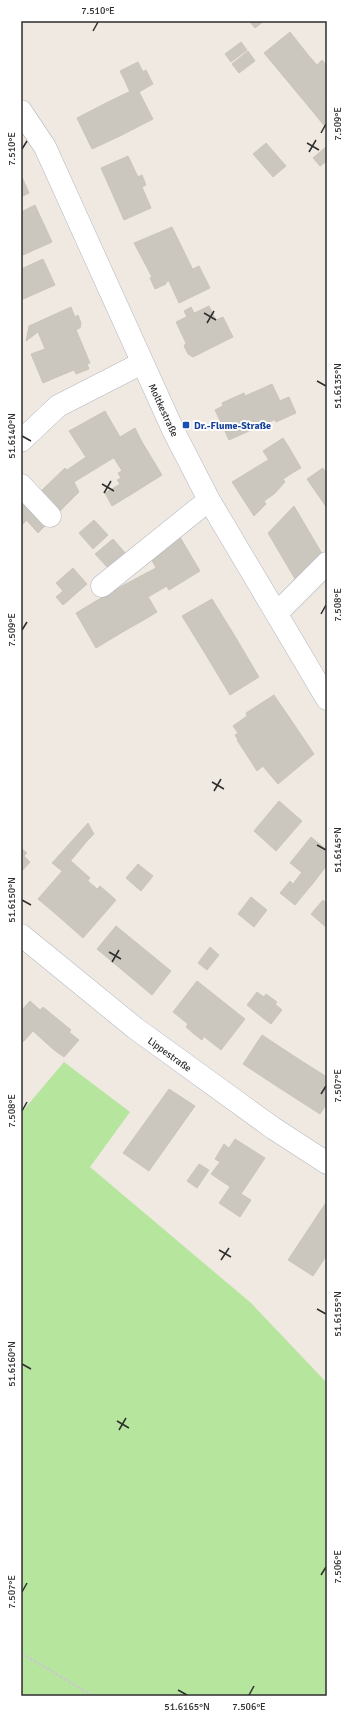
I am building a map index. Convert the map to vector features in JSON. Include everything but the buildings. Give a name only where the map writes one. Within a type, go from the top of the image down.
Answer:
[{"type":"street","name":"Moltkestraße","points":[[21,111],[45,147],[174,432],[209,500],[327,699]]},
{"type":"street","points":[[21,441],[58,406],[142,363]]},
{"type":"street","points":[[21,485],[50,516]]},
{"type":"street","points":[[102,586],[209,500]]},
{"type":"street","points":[[277,613],[327,563]]},
{"type":"street","name":"Lippestraße","points":[[21,935],[135,1028],[273,1128],[327,1163]]},
{"type":"path","points":[[21,1653],[93,1696]]},
{"type":"green space","points":[[64,1062],[130,1112],[90,1167],[251,1303],[327,1383],[327,1696],[21,1696],[21,1113]]},
{"type":"place","name":"Dr.-Flume-Straße","points":[[186,425]]}]
